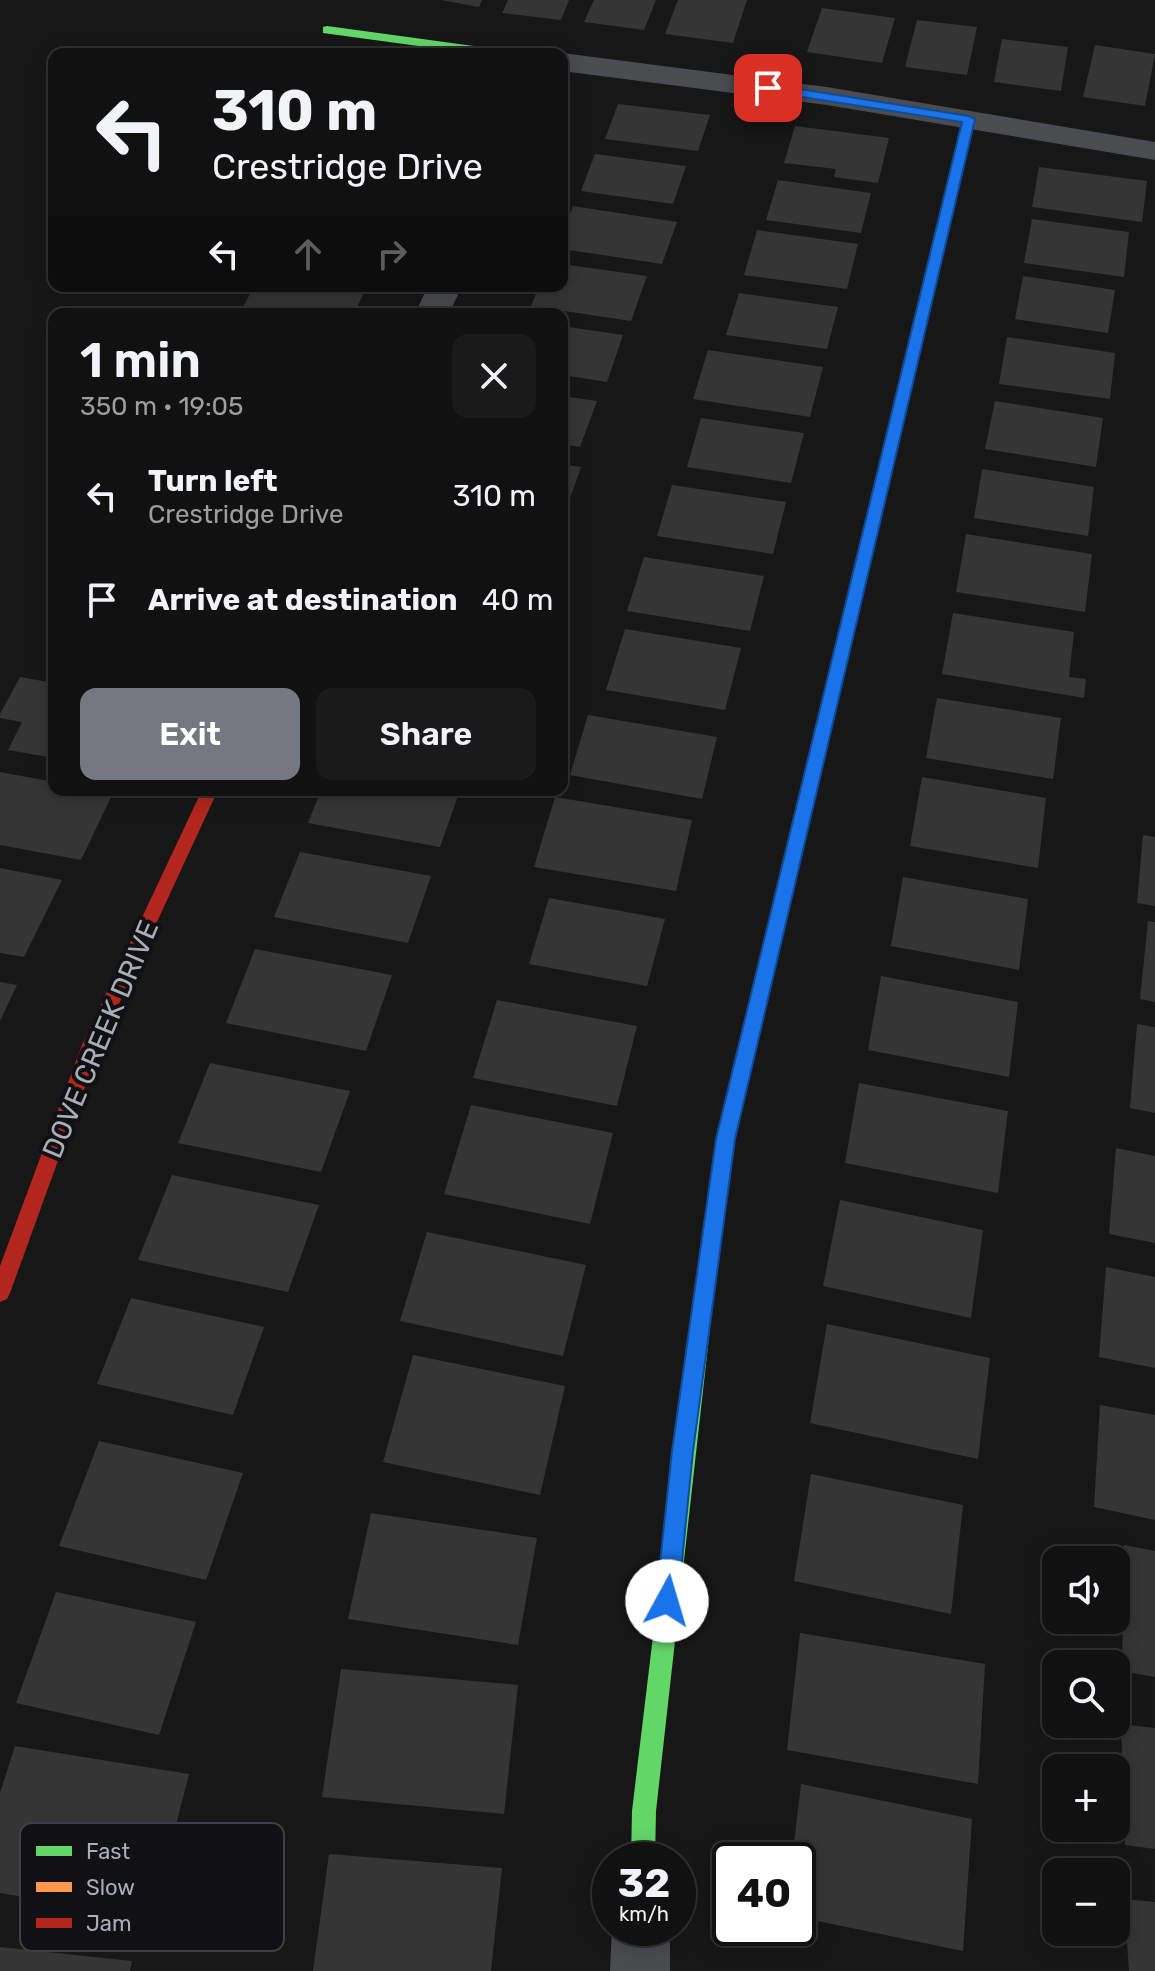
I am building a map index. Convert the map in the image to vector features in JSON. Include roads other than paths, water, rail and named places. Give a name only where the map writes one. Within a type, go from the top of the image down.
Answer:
[{"type":"street","points":[[327,30],[459,48]]},
{"type":"street","points":[[568,63],[827,96],[1155,151]]},
{"type":"street","points":[[643,1842],[644,1811],[681,1467],[725,1139],[969,119]]},
{"type":"street","name":"DOVE CREEK DRIVE","points":[[0,1293],[91,1045],[207,796]]},
{"type":"street","points":[[640,1971],[641,1946]]}]
